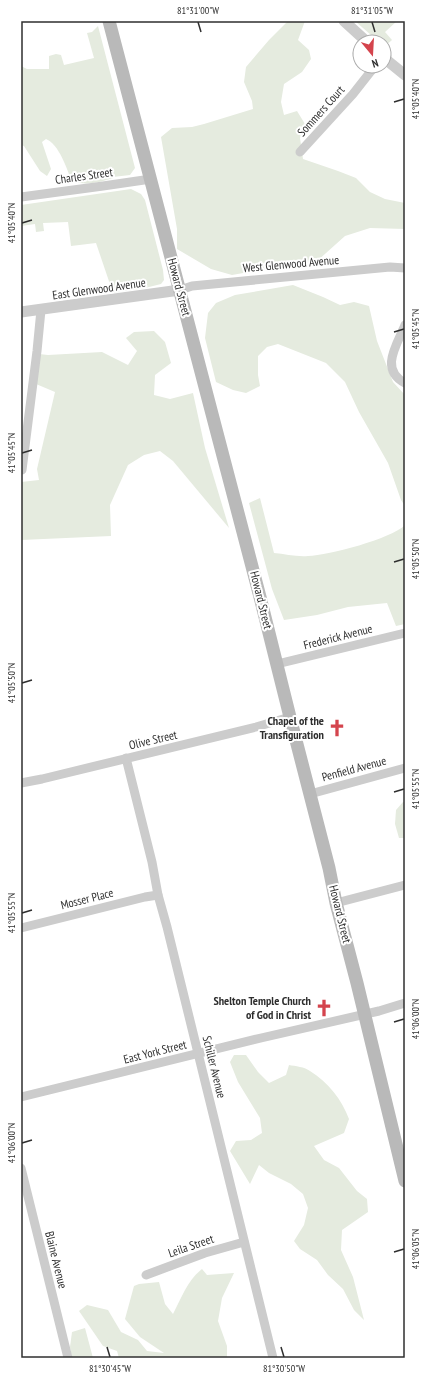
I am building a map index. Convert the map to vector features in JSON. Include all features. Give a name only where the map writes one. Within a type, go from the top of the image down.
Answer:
[{"type":"main road","name":"Howard Street","points":[[109,21],[277,664],[329,868],[336,903],[345,933],[405,1181]]},
{"type":"street","points":[[344,21],[358,34]]},
{"type":"street","points":[[392,64],[405,75]]},
{"type":"street","name":"Sommers Court","points":[[300,152],[353,94],[369,74]]},
{"type":"street","name":"Charles Street","points":[[21,196],[151,179]]},
{"type":"street","name":"West Glenwood Avenue","points":[[180,290],[192,286],[390,268],[405,268]]},
{"type":"street","name":"East Glenwood Avenue","points":[[21,312],[180,290]]},
{"type":"street","points":[[22,470],[41,310]]},
{"type":"street","points":[[405,325],[392,356],[391,369],[397,378],[405,383]]},
{"type":"street","name":"Frederick Avenue","points":[[277,664],[405,633]]},
{"type":"street","name":"Olive Street","points":[[21,783],[42,780],[256,727],[290,717]]},
{"type":"street","name":"Schiller Avenue","points":[[126,758],[152,862],[158,896],[169,934],[273,1358]]},
{"type":"street","name":"Penfield Avenue","points":[[310,794],[405,768]]},
{"type":"street","points":[[336,903],[405,885]]},
{"type":"street","name":"Mosser Place","points":[[21,928],[145,897],[158,896]]},
{"type":"street","name":"East York Street","points":[[21,1097],[379,1011],[405,1003]]},
{"type":"street","name":"Blaine Avenue","points":[[21,1168],[68,1358]]},
{"type":"street","name":"Leila Street","points":[[146,1275],[205,1253],[244,1242]]},
{"type":"shaded area","points":[[288,21],[305,21],[298,40],[309,50],[311,59],[302,72],[284,84],[281,102],[284,115],[297,111],[305,124],[300,138],[303,159],[356,178],[370,192],[385,199],[405,203],[405,229],[370,228],[345,236],[316,262],[232,275],[211,269],[177,249],[177,229],[161,137],[172,128],[192,127],[253,109],[252,101],[244,82],[246,67],[269,40]]},
{"type":"shaded area","points":[[355,21],[397,21],[385,32],[387,34],[370,34]]},
{"type":"shaded area","points":[[98,26],[135,168],[130,175],[113,177],[97,182],[72,182],[59,151],[46,139],[42,142],[51,169],[47,176],[40,171],[24,146],[21,145],[21,66],[27,69],[49,69],[49,56],[56,54],[61,55],[64,65],[94,58],[87,33],[92,32]]},
{"type":"shaded area","points":[[131,189],[141,194],[145,200],[163,270],[164,280],[161,284],[113,293],[96,243],[71,246],[68,222],[43,223],[44,231],[36,232],[35,224],[21,226],[21,205]]},
{"type":"shaded area","points":[[293,285],[340,305],[354,302],[369,306],[377,341],[393,382],[405,395],[405,506],[401,500],[388,463],[359,412],[345,382],[326,363],[278,344],[267,347],[258,356],[258,375],[260,386],[246,393],[233,390],[216,382],[205,338],[208,313],[216,303],[235,295]]},
{"type":"shaded area","points":[[154,331],[165,342],[171,363],[155,375],[154,395],[170,399],[193,393],[205,448],[229,528],[173,461],[160,451],[144,455],[128,465],[110,505],[111,536],[21,540],[21,482],[39,480],[37,469],[55,392],[36,384],[39,354],[48,355],[102,352],[128,365],[137,351],[126,338],[134,332]]},
{"type":"shaded area","points":[[260,498],[274,553],[304,556],[330,553],[374,541],[387,536],[405,525],[405,624],[396,626],[387,603],[348,607],[317,615],[284,620],[272,589],[249,503]]},
{"type":"shaded area","points":[[403,802],[405,802],[405,838],[399,838],[395,824],[396,810]]},
{"type":"shaded area","points":[[234,1055],[246,1055],[258,1072],[269,1083],[286,1075],[289,1065],[308,1070],[323,1080],[334,1092],[346,1112],[349,1119],[344,1133],[314,1146],[324,1160],[339,1168],[357,1191],[367,1199],[368,1212],[342,1230],[341,1250],[353,1277],[364,1320],[354,1310],[343,1289],[328,1275],[317,1260],[300,1249],[294,1241],[304,1225],[308,1208],[303,1194],[291,1184],[269,1173],[259,1165],[250,1184],[230,1151],[236,1141],[251,1140],[262,1133],[260,1118],[238,1082],[230,1062]]},
{"type":"shaded area","points":[[202,1269],[207,1275],[234,1273],[222,1298],[218,1321],[227,1346],[227,1358],[119,1358],[117,1351],[103,1346],[79,1311],[87,1305],[108,1310],[121,1332],[138,1340],[147,1351],[164,1353],[140,1337],[125,1319],[134,1286],[159,1282],[165,1304],[173,1314],[192,1279]]},
{"type":"shaded area","points":[[85,1328],[93,1358],[72,1358],[70,1347],[72,1332]]},
{"type":"place","name":"Chapel of the Transfiguration","points":[[337,728]]},
{"type":"place","name":"Shelton Temple Church of God in Christ","points":[[324,1008]]}]
